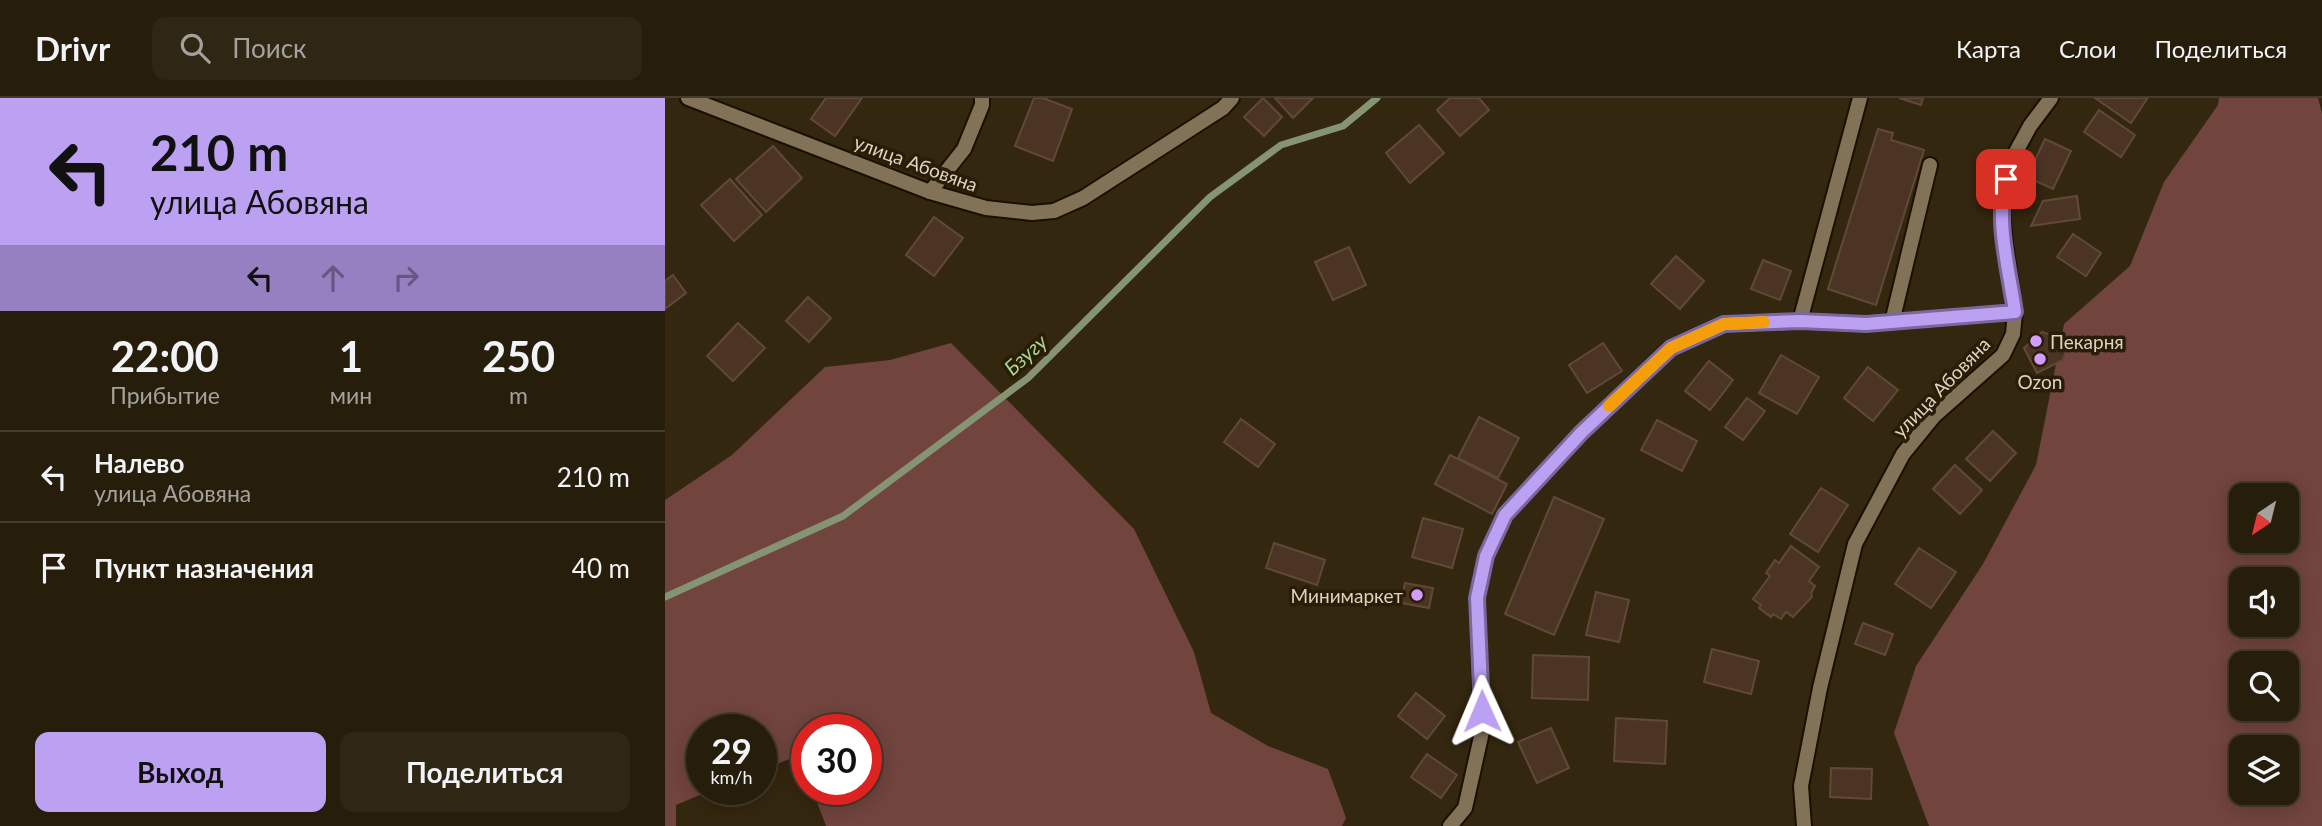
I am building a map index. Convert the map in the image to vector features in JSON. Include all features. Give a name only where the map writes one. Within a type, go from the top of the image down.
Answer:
[{"type":"street","name":"улица Абовяна","points":[[688,98],[930,192],[986,208],[1032,213],[1054,211],[1083,198],[1223,108],[1232,98]]},
{"type":"street","points":[[930,192],[964,149],[982,105],[982,98]]},
{"type":"street","points":[[1800,321],[1860,98]]},
{"type":"street","name":"улица Абовяна","points":[[1804,826],[1801,786],[1820,688],[1855,544],[1903,454],[1934,416],[2003,355],[2014,334],[2015,312],[2001,198],[2011,161],[2030,126],[2051,98]]},
{"type":"street","points":[[1892,322],[1930,165]]},
{"type":"street","points":[[1450,826],[1465,808],[1482,732],[1477,598],[1486,556],[1505,515],[1582,432],[1671,348],[1724,324],[1800,321],[1866,324],[2015,312]]},
{"type":"shaded area","points":[[2219,98],[2318,98],[2322,113],[2322,826],[1929,826],[1894,733],[1916,666],[1983,564],[2036,465],[2064,324],[2130,266],[2164,182],[2218,105]]},
{"type":"shaded area","points":[[951,343],[1134,529],[1194,652],[1211,713],[1268,746],[1328,769],[1346,818],[1342,826],[826,826],[818,805],[882,805],[882,714],[791,714],[791,758],[777,764],[777,714],[686,714],[686,801],[676,805],[676,826],[665,826],[665,500],[732,455],[825,367],[890,360]]},
{"type":"building","points":[[826,98],[862,98],[835,136],[811,119]]},
{"type":"building","points":[[1034,98],[1043,98],[1072,109],[1053,161],[1015,146]]},
{"type":"building","points":[[1263,98],[1282,117],[1264,136],[1244,117]]},
{"type":"building","points":[[1275,98],[1313,98],[1293,118]]},
{"type":"building","points":[[1450,98],[1479,98],[1489,110],[1460,136],[1437,110]]},
{"type":"building","points":[[1899,98],[1923,98],[1921,105]]},
{"type":"building","points":[[2095,98],[2145,98],[2147,99],[2131,123]]},
{"type":"building","points":[[2099,110],[2135,135],[2121,157],[2084,132]]},
{"type":"building","points":[[1419,125],[1444,153],[1410,183],[1386,153]]},
{"type":"building","points":[[1878,129],[1893,133],[1891,140],[1924,150],[1876,305],[1828,289]]},
{"type":"building","points":[[2045,139],[2071,151],[2053,189],[2027,177]]},
{"type":"building","points":[[773,146],[802,178],[766,212],[736,179]]},
{"type":"building","points":[[730,179],[762,215],[734,241],[701,205]]},
{"type":"building","points":[[2077,196],[2080,219],[2031,226],[2043,201]]},
{"type":"building","points":[[934,217],[963,238],[934,276],[906,255]]},
{"type":"building","points":[[2073,234],[2101,253],[2086,276],[2057,257]]},
{"type":"building","points":[[1349,247],[1366,285],[1333,300],[1315,262]]},
{"type":"building","points":[[1676,256],[1704,281],[1680,309],[1651,284]]},
{"type":"building","points":[[1763,260],[1791,271],[1780,300],[1751,289]]},
{"type":"building","points":[[673,275],[686,293],[665,309],[665,281]]},
{"type":"building","points":[[808,297],[831,318],[809,342],[786,321]]},
{"type":"building","points":[[738,323],[765,348],[733,381],[707,356]]},
{"type":"building","points":[[2042,332],[2070,341],[2063,360],[2037,373],[2024,348]]},
{"type":"building","points":[[1603,343],[1622,371],[1587,393],[1569,365]]},
{"type":"building","points":[[1781,355],[1819,377],[1797,414],[1759,393]]},
{"type":"building","points":[[1709,361],[1733,380],[1710,410],[1685,391]]},
{"type":"building","points":[[1868,367],[1898,390],[1873,421],[1844,398]]},
{"type":"building","points":[[1747,398],[1765,411],[1743,440],[1725,427]]},
{"type":"building","points":[[1479,417],[1519,438],[1498,478],[1458,458]]},
{"type":"building","points":[[1241,419],[1275,444],[1258,467],[1224,442]]},
{"type":"building","points":[[1657,420],[1697,441],[1682,471],[1641,450]]},
{"type":"building","points":[[1993,431],[2016,453],[1990,481],[1966,459]]},
{"type":"building","points":[[1450,455],[1507,484],[1492,514],[1435,484]]},
{"type":"building","points":[[1955,465],[1982,490],[1960,514],[1933,489]]},
{"type":"building","points":[[1821,488],[1848,505],[1818,552],[1790,534]]},
{"type":"building","points":[[1554,497],[1604,519],[1554,635],[1505,614]]},
{"type":"building","points":[[1423,518],[1463,529],[1452,568],[1412,557]]},
{"type":"building","points":[[1274,543],[1325,560],[1317,585],[1266,568]]},
{"type":"building","points":[[1791,546],[1819,567],[1809,581],[1815,586],[1812,597],[1793,617],[1786,612],[1781,619],[1773,614],[1771,617],[1759,608],[1761,605],[1753,599],[1770,576],[1766,573],[1775,560],[1779,563]]},
{"type":"building","points":[[1919,548],[1956,572],[1931,608],[1895,584]]},
{"type":"building","name":"Минимаркет","points":[[1405,583],[1433,588],[1429,608],[1401,603]]},
{"type":"building","points":[[1596,592],[1629,600],[1619,642],[1586,635]]},
{"type":"building","points":[[1863,623],[1893,634],[1885,655],[1855,644]]},
{"type":"building","points":[[1712,649],[1759,661],[1751,694],[1704,682]]},
{"type":"building","points":[[1533,655],[1589,657],[1588,700],[1532,698]]},
{"type":"building","points":[[1416,693],[1445,716],[1427,739],[1398,716]]},
{"type":"building","points":[[1616,718],[1667,721],[1665,764],[1614,761]]},
{"type":"building","points":[[1551,728],[1569,768],[1537,783],[1518,742]]},
{"type":"building","points":[[1427,754],[1457,775],[1441,798],[1411,777]]},
{"type":"building","points":[[1831,768],[1872,769],[1871,799],[1830,797]]},
{"type":"waterway","name":"Бзугу","points":[[665,597],[843,516],[1028,378],[1210,197],[1281,145],[1343,126],[1377,98]]},
{"type":"slow traffic","points":[[1609,406],[1671,348],[1724,324],[1764,322]]},
{"type":"place","name":"Пекарня","points":[[2036,341]]},
{"type":"place","name":"Ozon","points":[[2040,359]]},
{"type":"place","name":"Минимаркет","points":[[1417,595]]},
{"type":"route","points":[[1482,711],[1477,598],[1486,556],[1505,515],[1582,432],[1671,348],[1724,324],[1800,321],[1866,324],[2015,312],[2001,198],[2006,179]]}]
